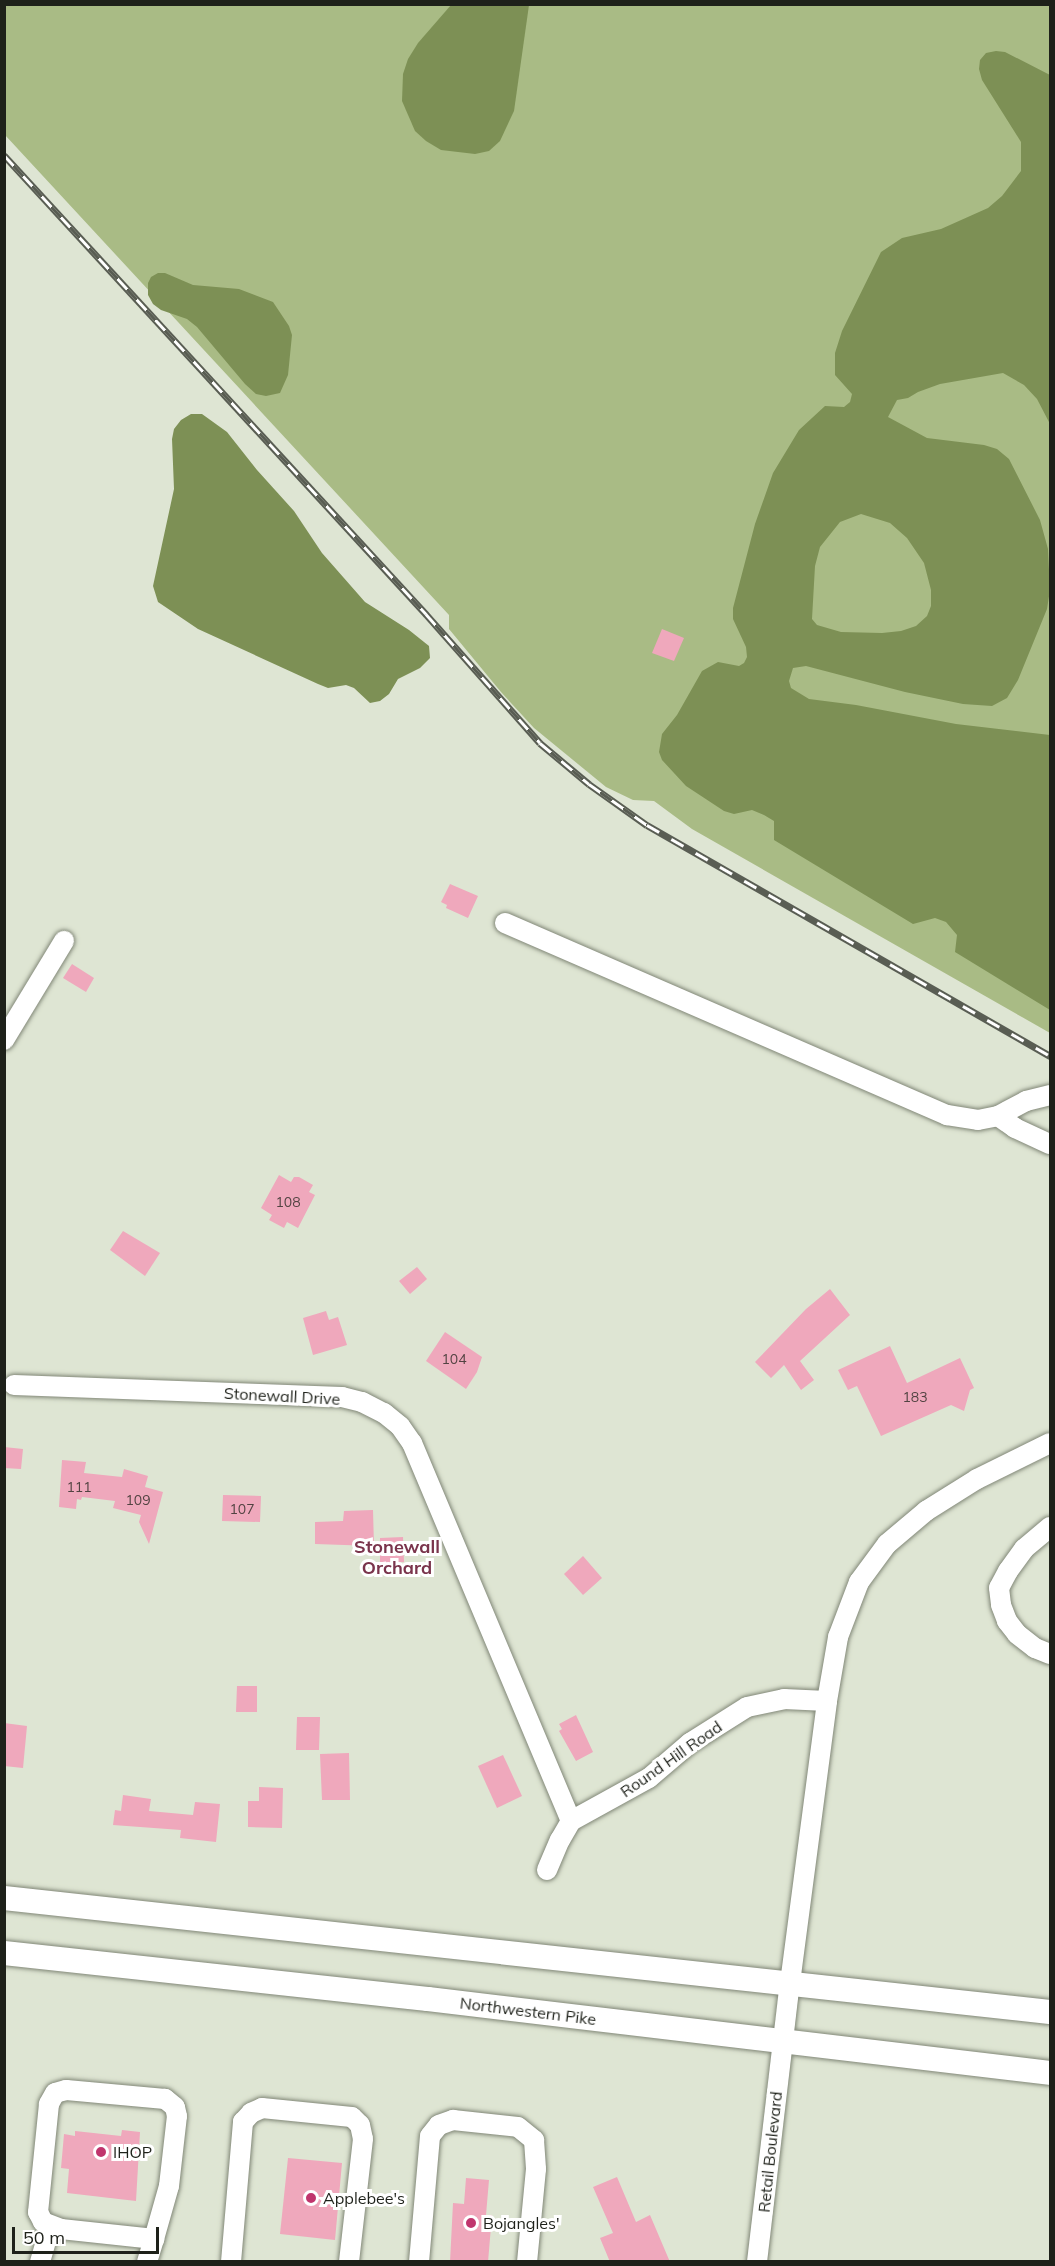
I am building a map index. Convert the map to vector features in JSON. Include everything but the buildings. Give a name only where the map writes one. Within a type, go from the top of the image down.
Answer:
[{"type":"main road","points":[[4,1898],[1050,2012]]},
{"type":"main road","name":"Northwestern Pike","points":[[4,1953],[417,1998],[1050,2073]]},
{"type":"street","points":[[505,923],[947,1115],[978,1120],[998,1116],[1026,1101],[1050,1095]]},
{"type":"street","points":[[4,1040],[64,941]]},
{"type":"street","points":[[998,1116],[1015,1128],[1050,1144]]},
{"type":"street","name":"Stonewall Drive","points":[[14,1385],[342,1397],[362,1402],[384,1413],[400,1426],[412,1443],[572,1821]]},
{"type":"street","points":[[782,2042],[827,1701],[842,1626],[859,1582],[887,1544],[926,1511],[977,1479],[1050,1443]]},
{"type":"street","points":[[1050,1527],[1024,1549],[1008,1570],[999,1588],[1001,1605],[1007,1621],[1017,1634],[1035,1648],[1050,1654]]},
{"type":"street","name":"Round Hill Road","points":[[572,1821],[649,1778],[690,1743],[747,1707],[784,1699],[827,1701]]},
{"type":"street","points":[[547,1870],[560,1840],[572,1821]]},
{"type":"street","name":"Retail Boulevard","points":[[758,2262],[782,2042]]},
{"type":"street","points":[[147,2262],[154,2239],[169,2186],[177,2116],[175,2107],[165,2099],[66,2090],[55,2093],[49,2104],[38,2212],[43,2222],[50,2227],[154,2239]]},
{"type":"street","points":[[231,2262],[243,2122],[251,2113],[262,2108],[352,2117],[360,2125],[363,2139],[349,2262]]},
{"type":"street","points":[[420,2262],[430,2136],[439,2125],[453,2120],[518,2127],[534,2140],[536,2169],[527,2262]]},
{"type":"street","points":[[40,2262],[50,2227]]},
{"type":"shaded area","points":[[5,5],[1050,5],[1050,1033],[692,829],[654,801],[633,800],[606,787],[534,728],[449,629],[449,615],[5,135]]},
{"type":"shaded area","points":[[451,5],[529,5],[514,111],[500,141],[489,151],[475,154],[441,150],[426,141],[415,131],[402,101],[403,74],[408,59],[418,43]]},
{"type":"shaded area","points":[[1005,52],[1050,75],[1050,424],[1037,399],[1024,385],[1003,373],[940,384],[908,398],[897,400],[888,417],[927,438],[984,445],[997,449],[1009,459],[1040,520],[1048,549],[1050,590],[1047,609],[1018,680],[1007,698],[992,706],[963,704],[905,692],[806,666],[793,668],[789,681],[791,688],[809,699],[856,705],[956,724],[1050,735],[1050,1010],[955,952],[957,935],[946,922],[935,918],[913,924],[774,840],[774,821],[752,810],[734,814],[724,811],[686,786],[662,760],[659,752],[662,734],[677,715],[702,671],[718,662],[739,666],[747,657],[746,647],[733,619],[733,608],[755,524],[773,473],[799,430],[825,406],[844,407],[850,402],[852,394],[835,375],[835,353],[842,331],[881,252],[902,238],[941,229],[988,208],[1002,196],[1021,171],[1021,142],[982,80],[979,69],[980,60],[986,53]],"holes":[[[861,514],[890,523],[907,538],[924,563],[931,590],[931,606],[927,616],[916,626],[901,631],[882,633],[841,632],[817,625],[812,619],[815,566],[820,547],[840,522]]]},
{"type":"shaded area","points":[[158,273],[165,273],[193,285],[239,289],[273,302],[289,326],[292,335],[288,375],[280,393],[266,396],[256,394],[197,327],[187,319],[161,310],[153,304],[148,295],[148,283],[151,277]]},
{"type":"shaded area","points":[[191,414],[202,414],[227,432],[294,511],[322,553],[365,602],[409,630],[429,646],[430,658],[420,668],[398,679],[389,694],[380,701],[370,703],[354,688],[346,685],[328,688],[318,684],[198,629],[158,602],[153,586],[174,489],[172,439],[174,429],[181,420]]},
{"type":"railway","points":[[4,155],[426,614],[540,743],[589,784],[647,825],[1050,1056]]},
{"type":"place","name":"IHOP","points":[[101,2152]]},
{"type":"place","name":"Applebee's","points":[[311,2198]]},
{"type":"place","name":"Bojangles'","points":[[471,2223]]},
{"type":"district","name":"Stonewall Orchard","points":[[397,1558]]}]
